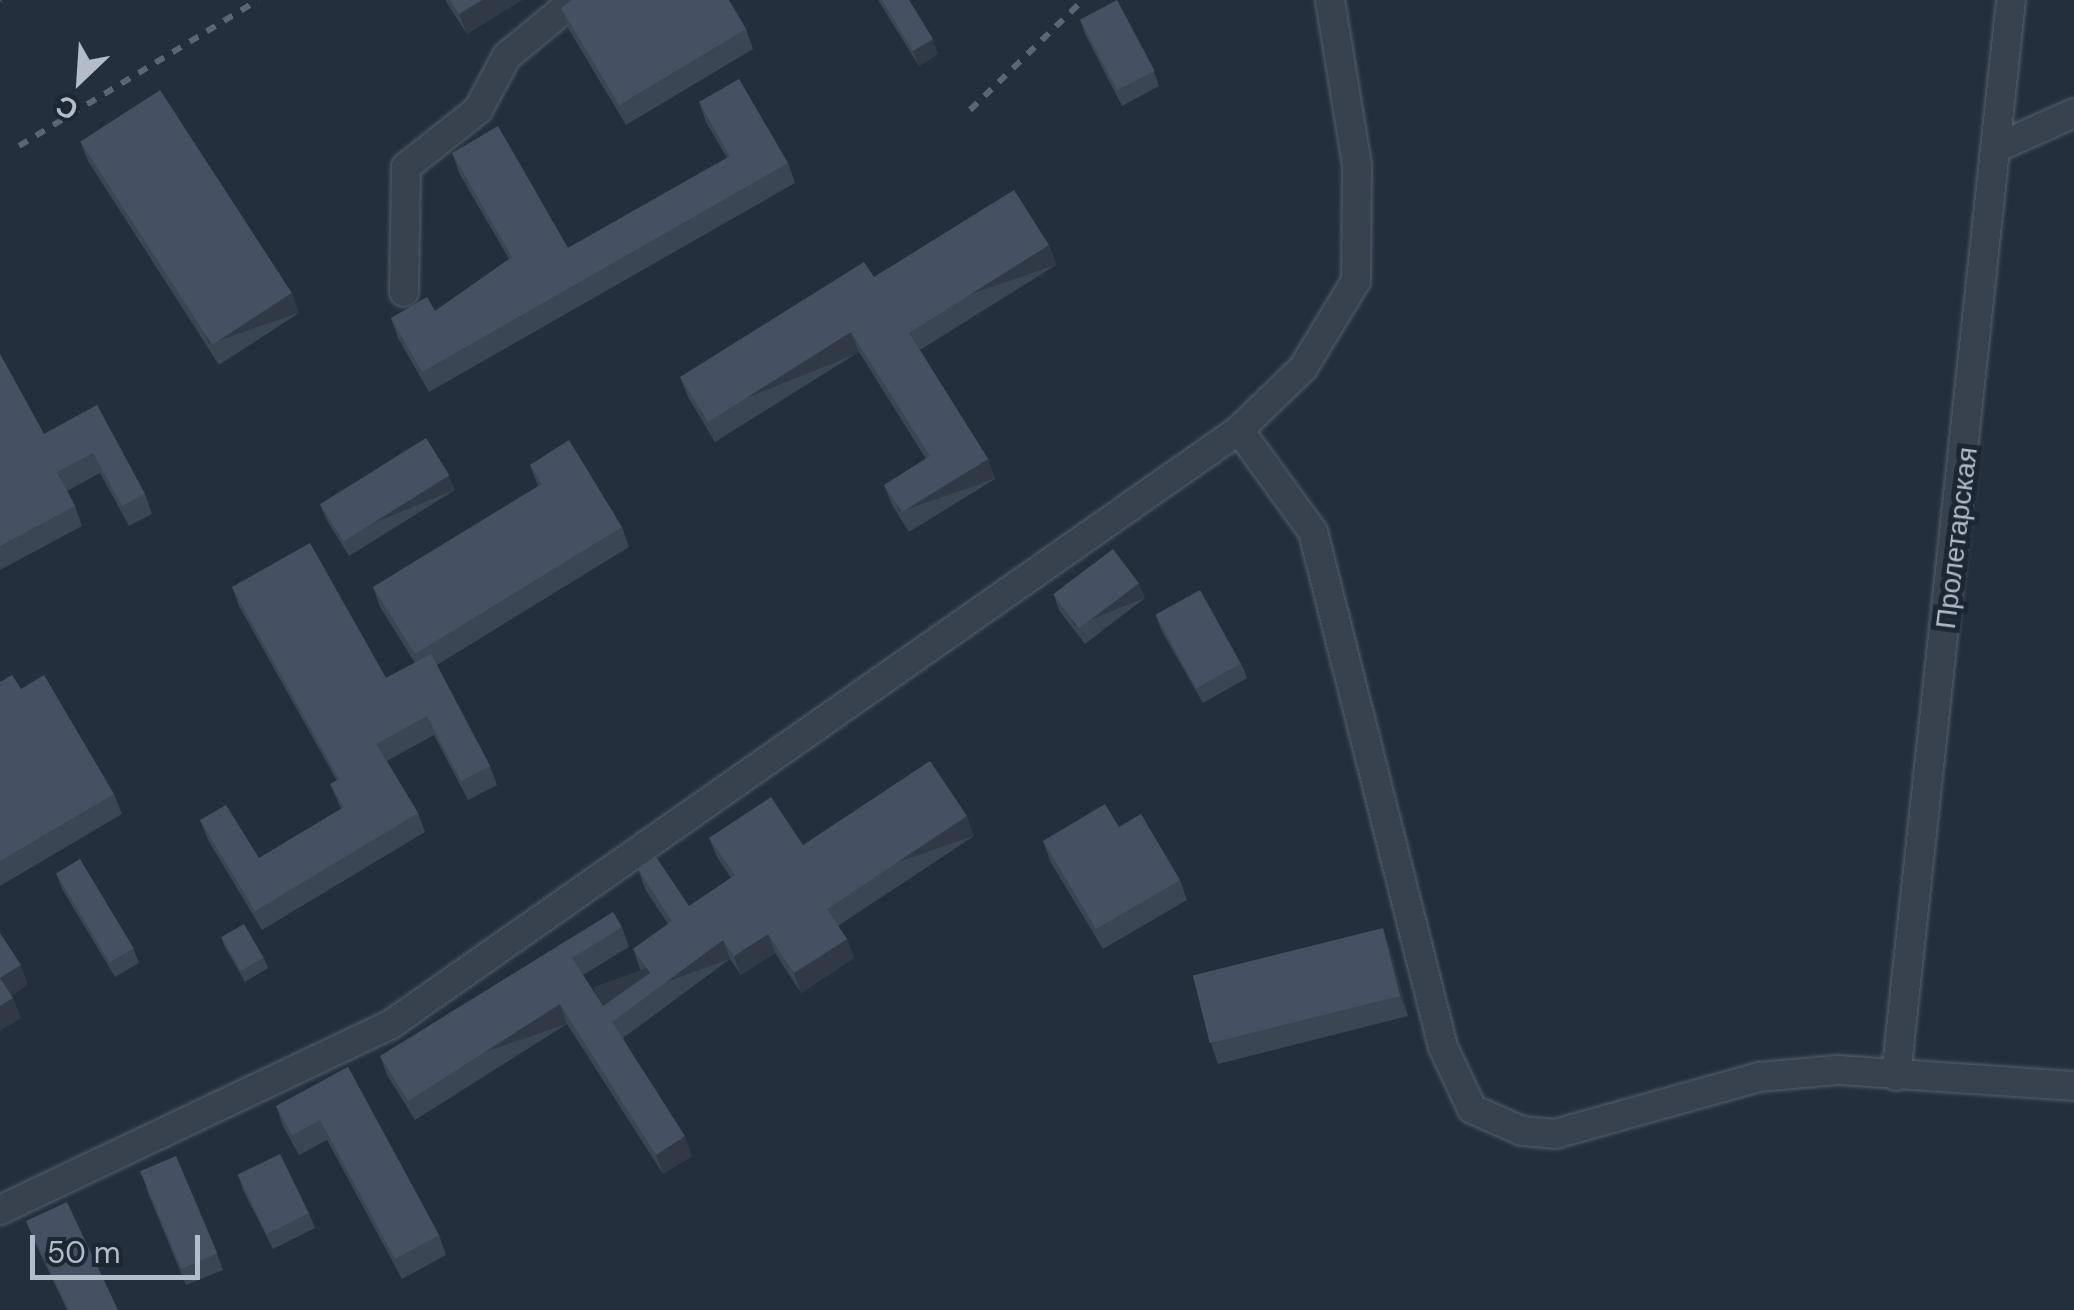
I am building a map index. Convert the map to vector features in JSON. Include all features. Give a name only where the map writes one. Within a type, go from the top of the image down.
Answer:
[{"type":"street","points":[[404,292],[406,167],[478,110],[507,56],[575,0]]},
{"type":"street","points":[[0,1210],[390,1025],[1239,430],[1303,368],[1356,281],[1356,166],[1330,0]]},
{"type":"street","name":"Пролетарская","points":[[1896,1076],[2012,0]]},
{"type":"street","points":[[1996,148],[2074,113]]},
{"type":"street","points":[[1239,430],[1313,532],[1443,1048],[1472,1109],[1555,1134],[1759,1078],[1896,1076],[2074,1086]]},
{"type":"building","points":[[450,0],[482,0],[459,14]]},
{"type":"building","points":[[572,0],[729,0],[746,29],[619,105],[561,8]]},
{"type":"building","points":[[882,0],[909,0],[933,39],[913,51]]},
{"type":"building","points":[[1117,0],[1155,71],[1117,90],[1080,20]]},
{"type":"building","points":[[739,79],[788,163],[422,372],[391,318],[427,297],[435,311],[512,257],[452,153],[498,126],[568,248],[730,156],[699,102]]},
{"type":"building","points":[[160,90],[292,293],[212,345],[80,142]]},
{"type":"building","points":[[1014,190],[1049,245],[909,333],[988,459],[902,512],[884,485],[930,456],[851,332],[708,422],[680,377],[864,262],[874,277]]},
{"type":"building","points":[[0,354],[44,434],[97,405],[145,494],[122,506],[93,453],[57,472],[75,506],[0,546]]},
{"type":"building","points":[[426,438],[449,475],[343,542],[320,504]]},
{"type":"building","points":[[569,440],[622,527],[415,654],[373,587],[542,484],[530,465]]},
{"type":"building","points":[[310,543],[386,678],[431,654],[490,766],[461,781],[427,716],[376,744],[418,813],[255,911],[200,820],[226,805],[259,858],[344,807],[330,784],[339,779],[232,587]]},
{"type":"building","points":[[1113,549],[1139,583],[1079,628],[1053,594]]},
{"type":"building","points":[[1200,590],[1241,663],[1196,688],[1155,615]]},
{"type":"building","points":[[12,675],[21,689],[44,675],[114,794],[0,861],[0,682]]},
{"type":"building","points":[[930,761],[967,816],[827,909],[847,939],[794,973],[768,934],[734,956],[723,940],[612,1022],[685,1136],[656,1155],[560,1004],[408,1101],[380,1056],[613,912],[622,927],[572,958],[603,1006],[650,973],[633,949],[672,921],[638,869],[656,857],[689,906],[735,875],[709,838],[771,797],[803,845]]},
{"type":"building","points":[[1105,804],[1119,827],[1141,814],[1180,880],[1096,929],[1043,841]]},
{"type":"building","points":[[80,859],[134,948],[110,963],[56,873]]},
{"type":"building","points":[[244,924],[264,958],[241,971],[221,937]]},
{"type":"building","points":[[1383,928],[1400,996],[1210,1043],[1193,975]]},
{"type":"building","points":[[0,933],[21,965],[0,978]]},
{"type":"building","points":[[0,978],[13,998],[0,1006]]},
{"type":"building","points":[[348,1067],[439,1235],[395,1259],[320,1120],[292,1135],[276,1106]]},
{"type":"building","points":[[280,1154],[309,1213],[267,1234],[238,1175]]},
{"type":"building","points":[[176,1156],[217,1254],[182,1269],[140,1171]]},
{"type":"building","points":[[67,1202],[118,1310],[69,1310],[26,1221]]},
{"type":"railway","points":[[19,146],[258,0]]},
{"type":"railway","points":[[970,110],[1083,0]]}]
